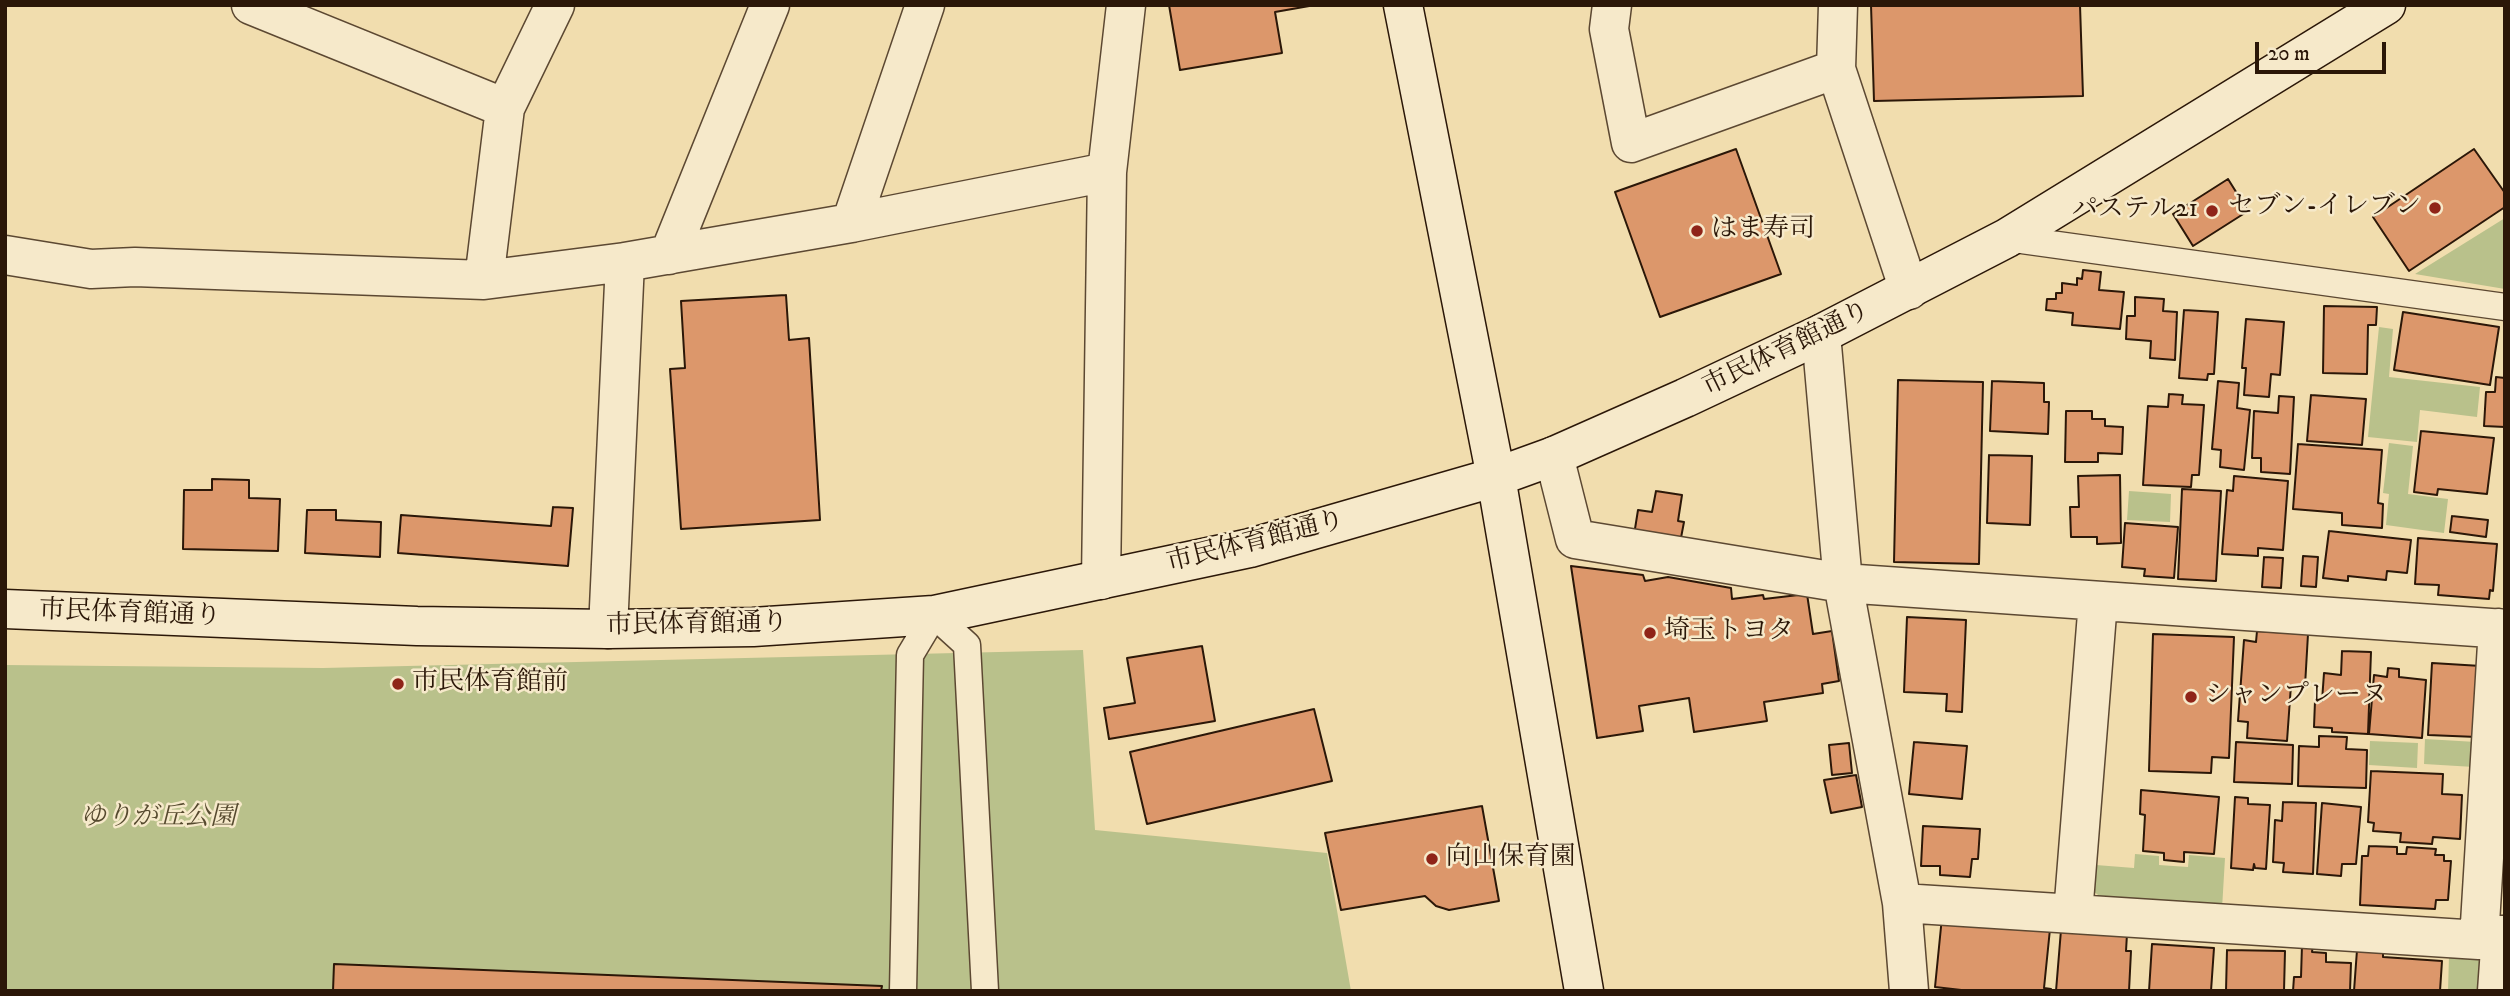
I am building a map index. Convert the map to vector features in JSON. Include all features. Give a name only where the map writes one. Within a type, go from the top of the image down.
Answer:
[{"type":"street","points":[[251,5],[304,16],[505,108]]},
{"type":"street","points":[[484,280],[505,108],[555,5]]},
{"type":"street","points":[[669,255],[770,5]]},
{"type":"street","points":[[850,223],[925,5]]},
{"type":"street","points":[[1101,580],[1107,172],[1126,5]]},
{"type":"street","points":[[1403,5],[1496,477],[1584,991]]},
{"type":"street","points":[[1612,5],[1609,29],[1630,143],[1836,69]]},
{"type":"street","points":[[1838,5],[1836,69],[1909,290]]},
{"type":"street","name":"市民体育館通り","points":[[5,609],[417,626],[608,629],[752,627],[934,615],[1250,548],[1496,477],[1554,456],[1821,334],[2007,238],[2386,5]]},
{"type":"street","points":[[5,255],[92,269],[135,267],[484,280],[669,255],[850,223],[1107,172]]},
{"type":"street","points":[[608,629],[625,262]]},
{"type":"street","points":[[1821,334],[1843,583],[1902,903],[1909,991]]},
{"type":"street","points":[[1554,456],[1575,539],[1843,583],[2501,629],[2495,937],[2497,991]]},
{"type":"street","points":[[2073,914],[2098,601]]},
{"type":"street","points":[[1902,903],[2495,937]]},
{"type":"lane","points":[[2007,238],[2505,307]]},
{"type":"lane","points":[[903,991],[910,655],[934,615],[967,645],[985,991]]},
{"type":"green space","points":[[2505,218],[2505,289],[2415,274]]},
{"type":"green space","points":[[2379,327],[2393,329],[2389,377],[2480,387],[2477,417],[2420,410],[2417,442],[2368,437]]},
{"type":"green space","points":[[2389,443],[2413,446],[2408,494],[2448,499],[2444,533],[2386,525],[2389,494],[2383,493]]},
{"type":"green space","points":[[2129,491],[2171,494],[2170,522],[2127,520]]},
{"type":"green space","name":"ゆりが丘公園","points":[[1083,650],[1095,830],[1327,853],[1351,991],[5,991],[5,665],[323,668]]},
{"type":"green space","points":[[2425,739],[2476,742],[2474,767],[2424,764]]},
{"type":"green space","points":[[2370,741],[2418,743],[2417,768],[2369,765]]},
{"type":"green space","points":[[2135,854],[2159,856],[2159,865],[2188,867],[2189,855],[2225,858],[2222,909],[2104,899],[2094,892],[2096,865],[2134,868]]},
{"type":"green space","points":[[2449,956],[2483,957],[2489,991],[2448,991]]},
{"type":"building","points":[[1169,5],[1315,5],[1275,12],[1282,53],[1180,70]]},
{"type":"building","points":[[1871,5],[2080,5],[2083,96],[1874,101]]},
{"type":"building","points":[[1736,149],[1781,274],[1660,317],[1615,192]]},
{"type":"building","points":[[2474,149],[2505,193],[2505,207],[2409,271],[2373,217]]},
{"type":"building","points":[[2228,179],[2248,211],[2193,246],[2173,214]]},
{"type":"building","points":[[2083,270],[2101,272],[2099,290],[2124,292],[2120,329],[2072,325],[2073,313],[2046,310],[2047,299],[2056,299],[2056,293],[2062,293],[2062,283],[2077,285],[2077,278],[2082,279]]},
{"type":"building","points":[[786,295],[789,340],[809,338],[820,520],[681,529],[670,369],[685,368],[681,301]]},
{"type":"building","points":[[2135,297],[2164,299],[2163,311],[2177,312],[2175,360],[2150,358],[2151,341],[2126,339],[2127,316],[2135,316]]},
{"type":"building","points":[[2324,306],[2377,307],[2376,325],[2368,325],[2367,374],[2323,373]]},
{"type":"building","points":[[2184,310],[2218,312],[2214,374],[2208,374],[2207,380],[2179,378]]},
{"type":"building","points":[[2403,312],[2499,327],[2490,385],[2394,370]]},
{"type":"building","points":[[2246,319],[2284,322],[2280,375],[2271,374],[2269,397],[2244,395],[2246,368],[2242,368]]},
{"type":"building","points":[[2496,377],[2505,378],[2505,427],[2484,426],[2486,392],[2495,392]]},
{"type":"building","points":[[1898,380],[1983,382],[1979,564],[1894,562]]},
{"type":"building","points":[[1992,381],[2044,383],[2044,402],[2049,402],[2048,434],[1990,431]]},
{"type":"building","points":[[2218,381],[2239,383],[2237,408],[2250,410],[2244,470],[2220,467],[2221,450],[2212,449]]},
{"type":"building","points":[[2169,394],[2183,395],[2182,404],[2204,405],[2199,475],[2192,475],[2191,487],[2143,485],[2148,406],[2168,407]]},
{"type":"building","points":[[2311,395],[2366,399],[2362,445],[2307,441]]},
{"type":"building","points":[[2279,396],[2294,397],[2290,474],[2261,472],[2261,458],[2252,458],[2254,411],[2278,413]]},
{"type":"building","points":[[2066,411],[2092,411],[2092,419],[2105,419],[2105,426],[2123,427],[2122,454],[2098,453],[2098,462],[2065,462]]},
{"type":"building","points":[[2421,431],[2494,438],[2487,494],[2438,489],[2437,495],[2414,492]]},
{"type":"building","points":[[2298,444],[2382,450],[2378,503],[2383,504],[2382,528],[2342,525],[2342,513],[2293,509]]},
{"type":"building","points":[[1989,455],[2032,456],[2030,525],[1987,523]]},
{"type":"building","points":[[2120,475],[2121,543],[2097,544],[2097,537],[2071,537],[2070,507],[2079,507],[2078,476]]},
{"type":"building","points":[[2234,476],[2288,481],[2283,550],[2258,548],[2258,556],[2222,554],[2227,490],[2233,491]]},
{"type":"building","points":[[212,479],[249,480],[249,498],[280,499],[278,551],[183,549],[184,490],[212,490]]},
{"type":"building","points":[[2182,489],[2221,491],[2216,581],[2178,579]]},
{"type":"building","points":[[1656,491],[1682,495],[1678,521],[1684,522],[1680,543],[1634,535],[1638,510],[1652,512]]},
{"type":"building","points":[[553,507],[573,508],[568,566],[398,553],[401,515],[551,526]]},
{"type":"building","points":[[307,510],[336,510],[336,520],[381,522],[380,557],[305,553]]},
{"type":"building","points":[[2452,516],[2488,520],[2486,537],[2450,532]]},
{"type":"building","points":[[2125,523],[2178,527],[2174,578],[2144,576],[2145,569],[2122,567]]},
{"type":"building","points":[[2329,531],[2411,540],[2407,573],[2387,571],[2386,580],[2348,576],[2348,581],[2323,578]]},
{"type":"building","points":[[2418,538],[2497,544],[2493,591],[2490,590],[2489,599],[2438,595],[2439,585],[2415,584]]},
{"type":"building","points":[[2303,556],[2318,557],[2316,587],[2301,586]]},
{"type":"building","points":[[2264,557],[2283,558],[2281,588],[2262,587]]},
{"type":"building","points":[[1571,566],[1643,575],[1645,581],[1668,577],[1731,588],[1732,599],[1763,595],[1764,599],[1807,594],[1813,634],[1832,631],[1839,681],[1822,684],[1823,693],[1764,702],[1767,721],[1694,732],[1689,698],[1639,706],[1643,731],[1597,738]]},
{"type":"building","points":[[1907,617],[1966,620],[1962,712],[1946,711],[1947,694],[1904,692]]},
{"type":"building","points":[[2257,631],[2308,634],[2305,686],[2291,685],[2287,741],[2247,738],[2248,722],[2238,721],[2244,640],[2256,642]]},
{"type":"building","name":"シャンプレーヌ","points":[[2153,634],[2234,637],[2229,758],[2212,757],[2211,773],[2149,771]]},
{"type":"building","points":[[1202,646],[1215,721],[1109,739],[1104,708],[1135,703],[1127,658]]},
{"type":"building","points":[[2342,651],[2371,652],[2368,734],[2332,732],[2332,728],[2314,727],[2315,701],[2322,701],[2324,673],[2341,675]]},
{"type":"building","points":[[2432,663],[2481,666],[2477,737],[2428,735]]},
{"type":"building","points":[[2388,668],[2399,669],[2399,677],[2426,680],[2422,738],[2369,734],[2374,675],[2387,677]]},
{"type":"building","points":[[1314,709],[1332,781],[1147,824],[1130,752]]},
{"type":"building","points":[[2319,736],[2347,737],[2346,749],[2367,750],[2366,788],[2298,786],[2299,746],[2319,747]]},
{"type":"building","points":[[1914,742],[1967,746],[1962,799],[1909,794]]},
{"type":"building","points":[[2236,742],[2293,745],[2292,784],[2234,782]]},
{"type":"building","points":[[1849,743],[1852,773],[1832,775],[1829,745]]},
{"type":"building","points":[[2371,771],[2443,774],[2442,794],[2462,795],[2460,839],[2433,837],[2432,844],[2400,842],[2401,833],[2373,831],[2374,823],[2368,822]]},
{"type":"building","points":[[1856,775],[1862,807],[1831,813],[1824,780]]},
{"type":"building","points":[[2141,790],[2219,797],[2214,854],[2184,852],[2184,862],[2164,860],[2164,853],[2143,851],[2145,815],[2140,814]]},
{"type":"building","points":[[2235,797],[2248,798],[2248,804],[2270,805],[2266,869],[2255,868],[2254,864],[2253,870],[2231,868]]},
{"type":"building","points":[[2283,802],[2316,803],[2313,874],[2283,872],[2284,863],[2273,862],[2275,820],[2282,821]]},
{"type":"building","points":[[2322,803],[2361,807],[2356,864],[2342,864],[2341,876],[2317,874]]},
{"type":"building","points":[[1482,806],[1499,901],[1449,910],[1436,906],[1425,896],[1341,910],[1325,833]]},
{"type":"building","points":[[1923,826],[1980,829],[1978,859],[1972,859],[1970,877],[1940,875],[1940,866],[1921,866]]},
{"type":"building","points":[[2369,846],[2397,847],[2397,854],[2406,854],[2407,847],[2436,849],[2435,855],[2444,855],[2444,861],[2451,861],[2448,900],[2436,900],[2435,909],[2360,905],[2362,856],[2368,856]]},
{"type":"building","points":[[1942,917],[2050,929],[2044,988],[2051,991],[1970,991],[1935,987]]},
{"type":"building","points":[[2061,930],[2127,934],[2126,951],[2131,951],[2129,991],[2056,991]]},
{"type":"building","points":[[2152,944],[2214,948],[2211,991],[2149,991]]},
{"type":"building","points":[[2302,945],[2313,945],[2312,952],[2326,953],[2326,962],[2351,963],[2350,991],[2293,991],[2294,977],[2301,977]]},
{"type":"building","points":[[2227,950],[2285,951],[2284,991],[2226,991]]},
{"type":"building","points":[[2357,950],[2383,952],[2383,957],[2442,961],[2440,991],[2354,991]]},
{"type":"building","points":[[334,964],[882,986],[881,991],[333,991]]},
{"type":"place","name":"セブン-イレブン","points":[[2435,208]]},
{"type":"place","name":"パステル21","points":[[2212,211]]},
{"type":"place","name":"はま寿司","points":[[1697,231]]},
{"type":"place","name":"埼玉トヨタ","points":[[1650,633]]},
{"type":"place","name":"市民体育館前","points":[[398,684]]},
{"type":"place","name":"シャンプレーヌ","points":[[2191,697]]},
{"type":"place","name":"向山保育園","points":[[1432,859]]}]
